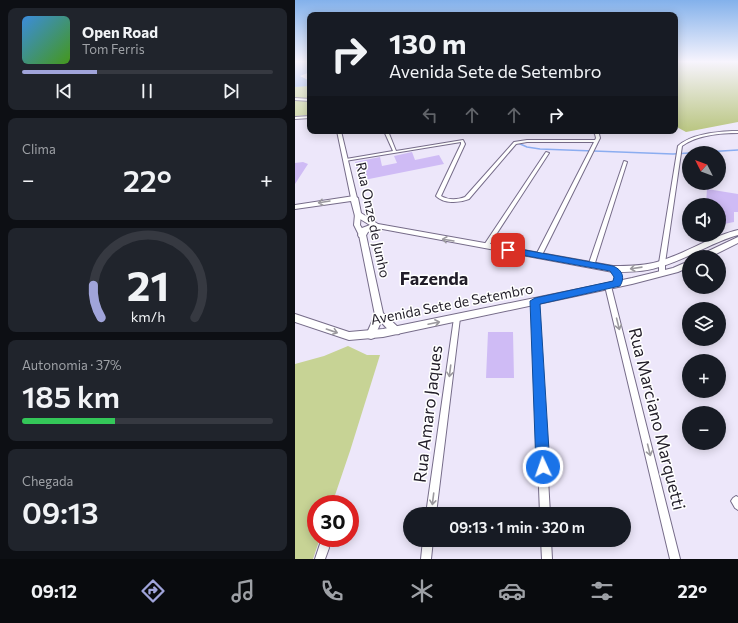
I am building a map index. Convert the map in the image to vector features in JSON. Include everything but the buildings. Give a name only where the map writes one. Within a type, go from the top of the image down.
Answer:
[{"type":"main road","points":[[295,99],[307,100]]},
{"type":"main road","points":[[295,118],[307,117]]},
{"type":"main road","name":"Rua Onze de Junho","points":[[340,134],[358,214],[356,223],[362,235],[379,315]]},
{"type":"main road","points":[[295,207],[354,198]]},
{"type":"main road","points":[[358,214],[365,221],[376,226],[539,255],[591,266],[613,269],[662,268],[675,270],[682,267]]},
{"type":"main road","points":[[362,235],[365,230],[376,226]]},
{"type":"main road","points":[[662,268],[720,238],[738,232]]},
{"type":"main road","points":[[717,250],[738,240]]},
{"type":"main road","name":"Avenida Sete de Setembro","points":[[295,318],[342,334],[356,336],[371,335],[632,282],[662,268]]},
{"type":"main road","points":[[612,285],[619,280],[619,276],[613,269]]},
{"type":"main road","points":[[371,335],[379,315],[396,330]]},
{"type":"street","points":[[662,268],[680,146],[687,142],[724,132],[738,132]]},
{"type":"street","points":[[387,134],[395,152]]},
{"type":"street","points":[[539,255],[593,148],[598,136],[596,134]]},
{"type":"street","points":[[346,160],[462,141],[463,144],[438,196],[442,199],[464,200],[515,143],[596,141]]},
{"type":"street","points":[[487,246],[547,153]]},
{"type":"street","points":[[591,266],[625,162]]},
{"type":"street","name":"Rua Marciano Marquetti","points":[[612,285],[675,559]]},
{"type":"street","points":[[535,301],[545,507]]},
{"type":"street","name":"Rua Amaro Jaques","points":[[432,507],[457,318]]},
{"type":"street","points":[[426,559],[427,547]]},
{"type":"street","points":[[546,547],[547,559]]},
{"type":"street","points":[[320,559],[323,548]]},
{"type":"green space","points":[[295,87],[307,87],[307,98],[295,98]]},
{"type":"green space","points":[[678,87],[738,87],[738,122],[686,132],[678,128]]},
{"type":"green space","points":[[295,100],[307,100],[307,115],[295,116]]},
{"type":"green space","points":[[348,346],[367,355],[380,355],[335,495],[307,495],[307,547],[317,547],[313,559],[295,559],[295,364],[324,356]]},
{"type":"waterway","points":[[518,143],[527,147],[540,149],[673,154],[738,150]]},
{"type":"district","name":"Fazenda","points":[[434,279]]},
{"type":"route","points":[[508,250],[613,269],[619,276],[619,280],[616,284],[535,301],[543,467]]}]
